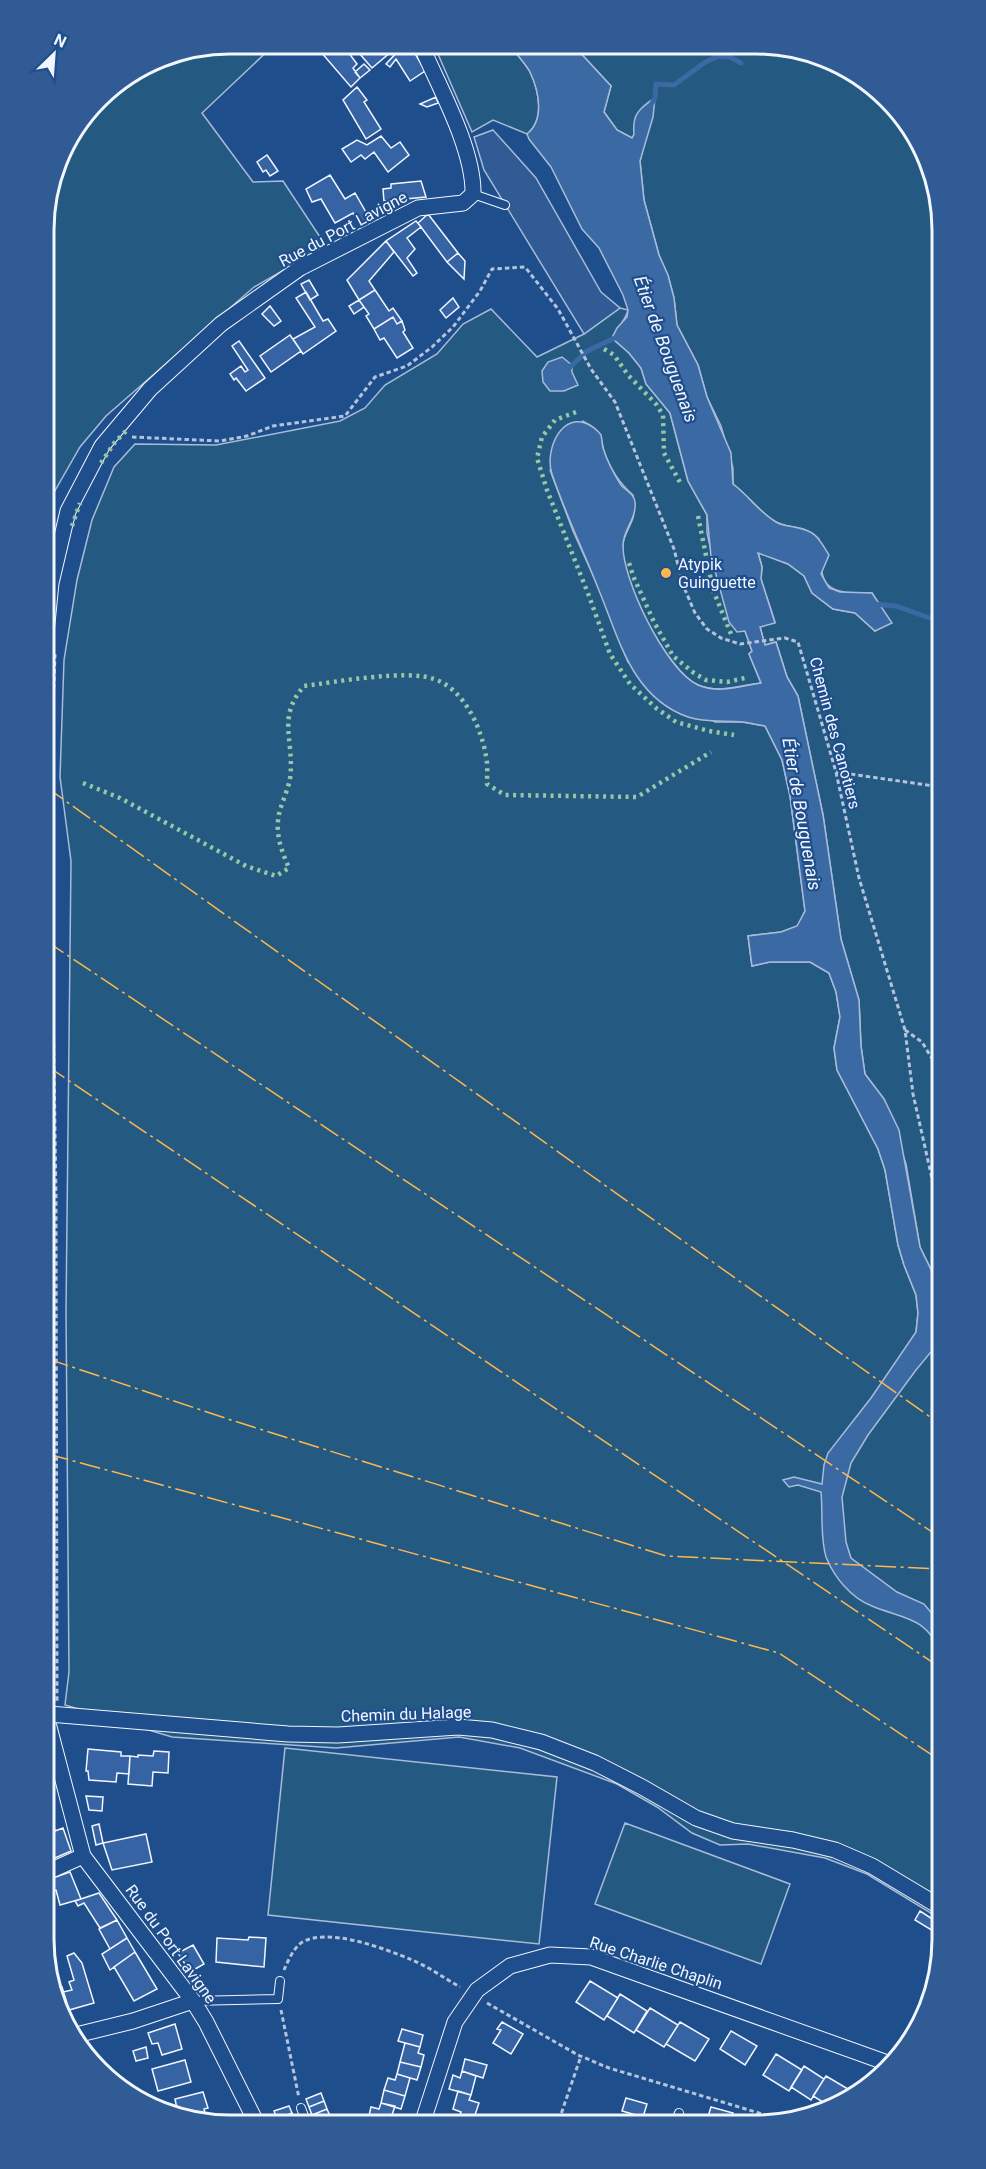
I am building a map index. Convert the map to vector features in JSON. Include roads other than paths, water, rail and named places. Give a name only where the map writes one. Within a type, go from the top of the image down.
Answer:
[{"type":"street","points":[[426,54],[461,136],[474,180],[473,194]]},
{"type":"street","name":"Rue du Port Lavigne","points":[[54,570],[68,511],[102,446],[150,389],[221,324],[300,268],[418,208],[463,203],[473,194]]},
{"type":"street","name":"Chemin du Halage","points":[[54,1719],[288,1734],[338,1735],[458,1727],[492,1730],[541,1742],[595,1763],[642,1786],[696,1818],[733,1831],[793,1840],[835,1850],[872,1866],[932,1902]]},
{"type":"street","name":"Rue du Port Lavigne","points":[[54,1728],[83,1856],[193,2001],[206,2022],[252,2115]]},
{"type":"street","points":[[54,1869],[83,1856]]},
{"type":"street","name":"Rue Charlie Chaplin","points":[[425,2115],[455,2022],[473,1995],[510,1966],[550,1955],[591,1958],[882,2061]]},
{"type":"street","points":[[82,2033],[193,2001]]},
{"type":"lane","points":[[473,194],[505,205]]},
{"type":"lane","points":[[193,2001],[278,1999],[280,1981]]},
{"type":"lane","points":[[301,2108],[304,2115]]},
{"type":"water","name":"Étier de Bouguenais","points":[[517,54],[581,54],[611,86],[604,112],[617,130],[632,138],[634,121],[638,113],[655,98],[653,117],[640,161],[644,200],[659,255],[668,275],[674,298],[677,325],[698,365],[707,397],[731,453],[733,484],[764,514],[776,522],[816,536],[829,555],[821,574],[829,588],[840,592],[872,593],[892,623],[875,631],[855,613],[833,609],[812,593],[804,576],[788,564],[758,553],[762,567],[761,579],[775,623],[760,627],[765,645],[776,642],[787,677],[798,696],[823,815],[841,939],[859,1000],[865,1074],[884,1099],[899,1130],[920,1247],[932,1272],[932,1351],[868,1435],[851,1463],[842,1497],[846,1542],[851,1558],[897,1592],[924,1604],[932,1613],[932,1636],[912,1620],[864,1602],[844,1586],[834,1572],[824,1549],[821,1492],[798,1485],[789,1487],[783,1480],[794,1477],[822,1484],[828,1453],[871,1398],[916,1332],[918,1313],[916,1295],[898,1245],[885,1170],[878,1149],[837,1070],[834,1048],[840,1017],[836,992],[829,973],[810,962],[770,962],[752,966],[748,936],[781,932],[797,926],[805,911],[790,796],[782,760],[765,726],[688,717],[669,708],[640,681],[621,646],[552,474],[550,465],[553,444],[564,427],[581,422],[591,426],[601,435],[613,472],[634,499],[634,513],[623,545],[625,560],[638,601],[660,644],[673,662],[698,685],[722,689],[761,683],[749,654],[752,651],[745,631],[737,632],[729,622],[711,556],[707,515],[688,481],[670,413],[646,384],[641,368],[612,338],[627,317],[628,310],[623,295],[599,248],[582,229],[551,167],[527,134],[536,121],[539,105],[536,88],[526,65]]},
{"type":"water","points":[[562,357],[572,365],[572,372],[578,385],[564,391],[550,391],[543,382],[542,371],[548,362]]},
{"type":"waterway","points":[[652,103],[655,98],[656,84],[674,85],[704,63],[718,56],[730,57],[741,63]]},
{"type":"waterway","points":[[567,370],[587,351],[619,336]]},
{"type":"waterway","points":[[873,604],[896,606],[932,619]]},
{"type":"place","name":"Atypik Guinguette","points":[[666,573]]}]
